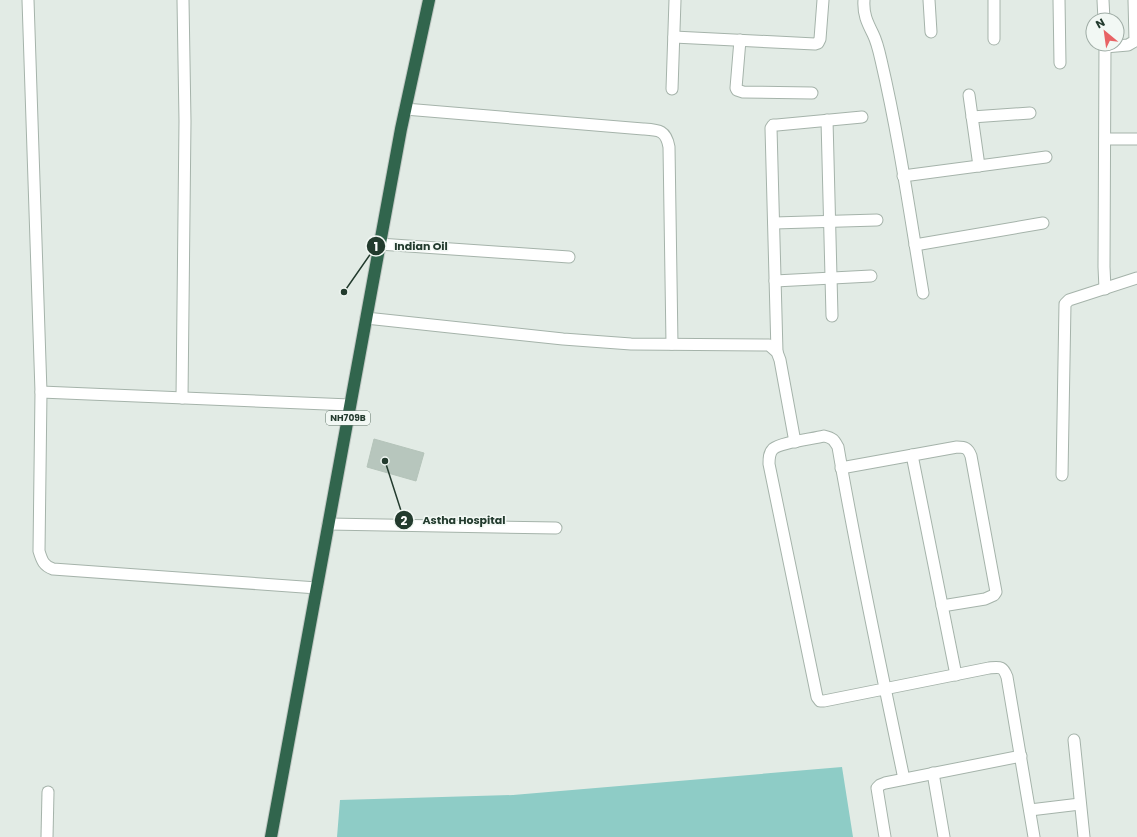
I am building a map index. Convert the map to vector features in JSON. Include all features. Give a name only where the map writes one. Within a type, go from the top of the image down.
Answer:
[{"type":"highway","name":"NH709B","points":[[271,837],[379,244],[405,109],[429,0]]},
{"type":"street","points":[[28,0],[41,392],[39,551],[42,562],[47,567],[53,569],[317,588]]},
{"type":"street","points":[[182,398],[185,121],[183,0]]},
{"type":"street","points":[[672,89],[675,0]]},
{"type":"street","points":[[674,37],[814,44],[818,43],[820,39],[823,0]]},
{"type":"street","points":[[864,0],[863,9],[865,17],[874,35],[881,60],[924,293]]},
{"type":"street","points":[[929,0],[931,32]]},
{"type":"street","points":[[994,0],[994,39]]},
{"type":"street","points":[[1060,0],[1060,63]]},
{"type":"street","points":[[1103,0],[1104,12]]},
{"type":"street","points":[[1134,0],[1134,44]]},
{"type":"street","points":[[740,40],[737,90],[743,92],[812,93]]},
{"type":"street","points":[[1105,52],[1105,289]]},
{"type":"street","points":[[969,95],[979,166]]},
{"type":"street","points":[[405,109],[650,129],[663,133],[667,138],[669,147],[672,344]]},
{"type":"street","points":[[972,117],[1030,113]]},
{"type":"street","points":[[795,442],[780,360],[777,352],[771,128],[773,125],[862,117]]},
{"type":"street","points":[[827,120],[832,316]]},
{"type":"street","points":[[1105,139],[1137,139]]},
{"type":"street","points":[[903,176],[1046,157]]},
{"type":"street","points":[[774,223],[877,220]]},
{"type":"street","points":[[915,245],[1043,223]]},
{"type":"street","points":[[379,244],[569,257]]},
{"type":"street","points":[[775,281],[871,276]]},
{"type":"street","points":[[1062,475],[1065,304],[1069,300],[1137,278]]},
{"type":"street","points":[[366,318],[537,337],[631,344],[769,345],[777,352]]},
{"type":"street","points":[[41,392],[350,405]]},
{"type":"street","points":[[904,779],[886,689],[869,613],[838,447],[834,440],[830,437],[824,436],[780,445],[772,450],[769,456],[769,464],[817,697],[820,701],[824,701],[886,689],[989,668],[999,667],[1004,670],[1007,677],[1034,837]]},
{"type":"street","points":[[841,468],[957,447],[964,447],[969,450],[996,592],[994,595],[985,599],[942,606]]},
{"type":"street","points":[[912,455],[956,675]]},
{"type":"street","points":[[328,524],[556,528]]},
{"type":"street","points":[[1074,740],[1084,837]]},
{"type":"street","points":[[885,837],[877,788],[880,785],[1021,756]]},
{"type":"street","points":[[933,773],[944,837]]},
{"type":"street","points":[[47,837],[48,792]]},
{"type":"street","points":[[1030,810],[1080,804]]},
{"type":"water","points":[[842,767],[853,837],[337,837],[340,800],[513,795]]},
{"type":"building","points":[[374,439],[424,453],[416,481],[367,467]]},
{"type":"place","name":"Indian Oil","points":[[344,292]]},
{"type":"place","name":"Astha Hospital","points":[[385,461]]}]
